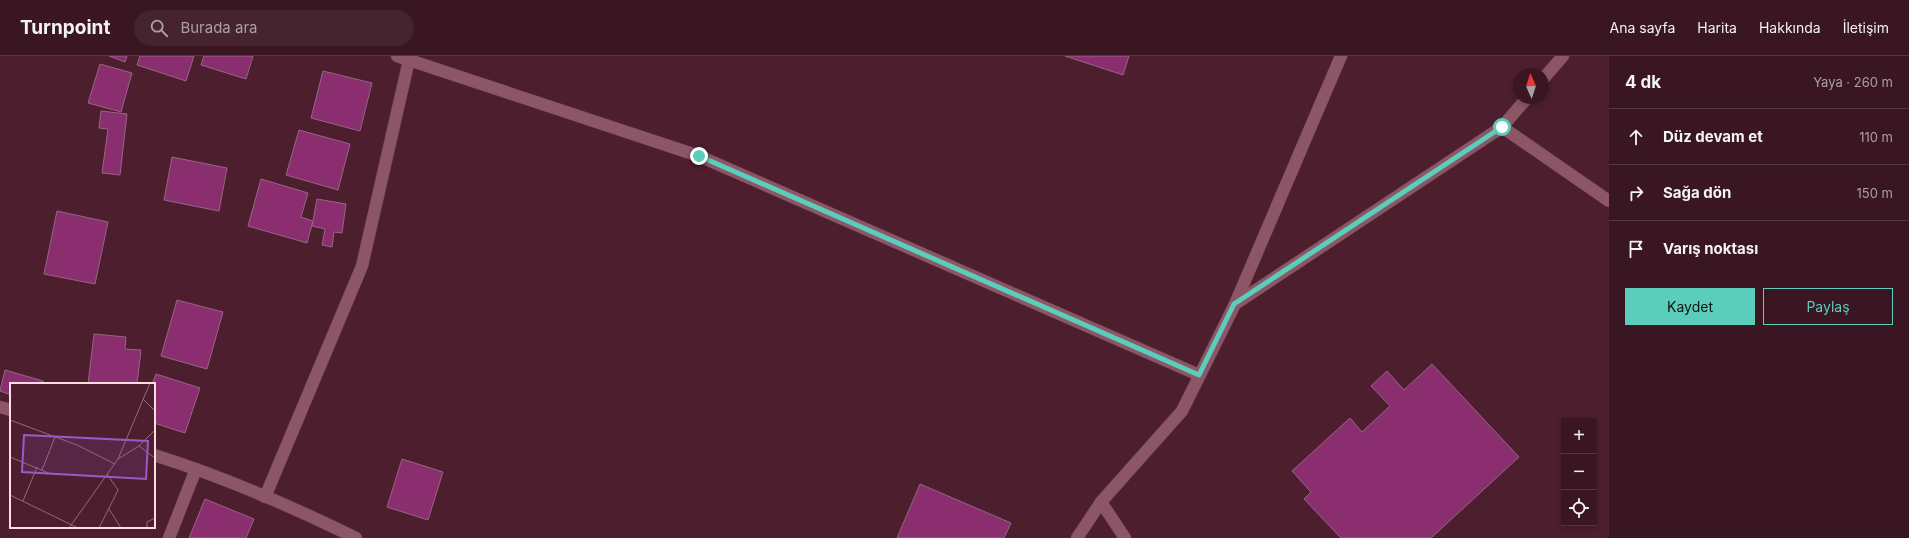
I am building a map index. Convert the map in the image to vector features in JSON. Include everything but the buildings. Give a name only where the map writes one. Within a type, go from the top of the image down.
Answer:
[{"type":"street","points":[[1077,538],[1101,502],[1182,411],[1234,304],[1341,56]]},
{"type":"street","points":[[1549,72],[1563,56]]},
{"type":"street","points":[[265,497],[362,266],[403,58],[699,156],[1199,375]]},
{"type":"street","points":[[1234,304],[1502,127],[1522,104]]},
{"type":"street","points":[[1502,127],[1609,202]]},
{"type":"street","points":[[0,406],[10,410]]},
{"type":"street","points":[[155,455],[196,468],[301,512],[356,538]]},
{"type":"street","points":[[169,538],[196,468]]},
{"type":"street","points":[[1101,502],[1125,538]]},
{"type":"route","points":[[699,156],[1199,375],[1234,304],[1502,127]]}]
